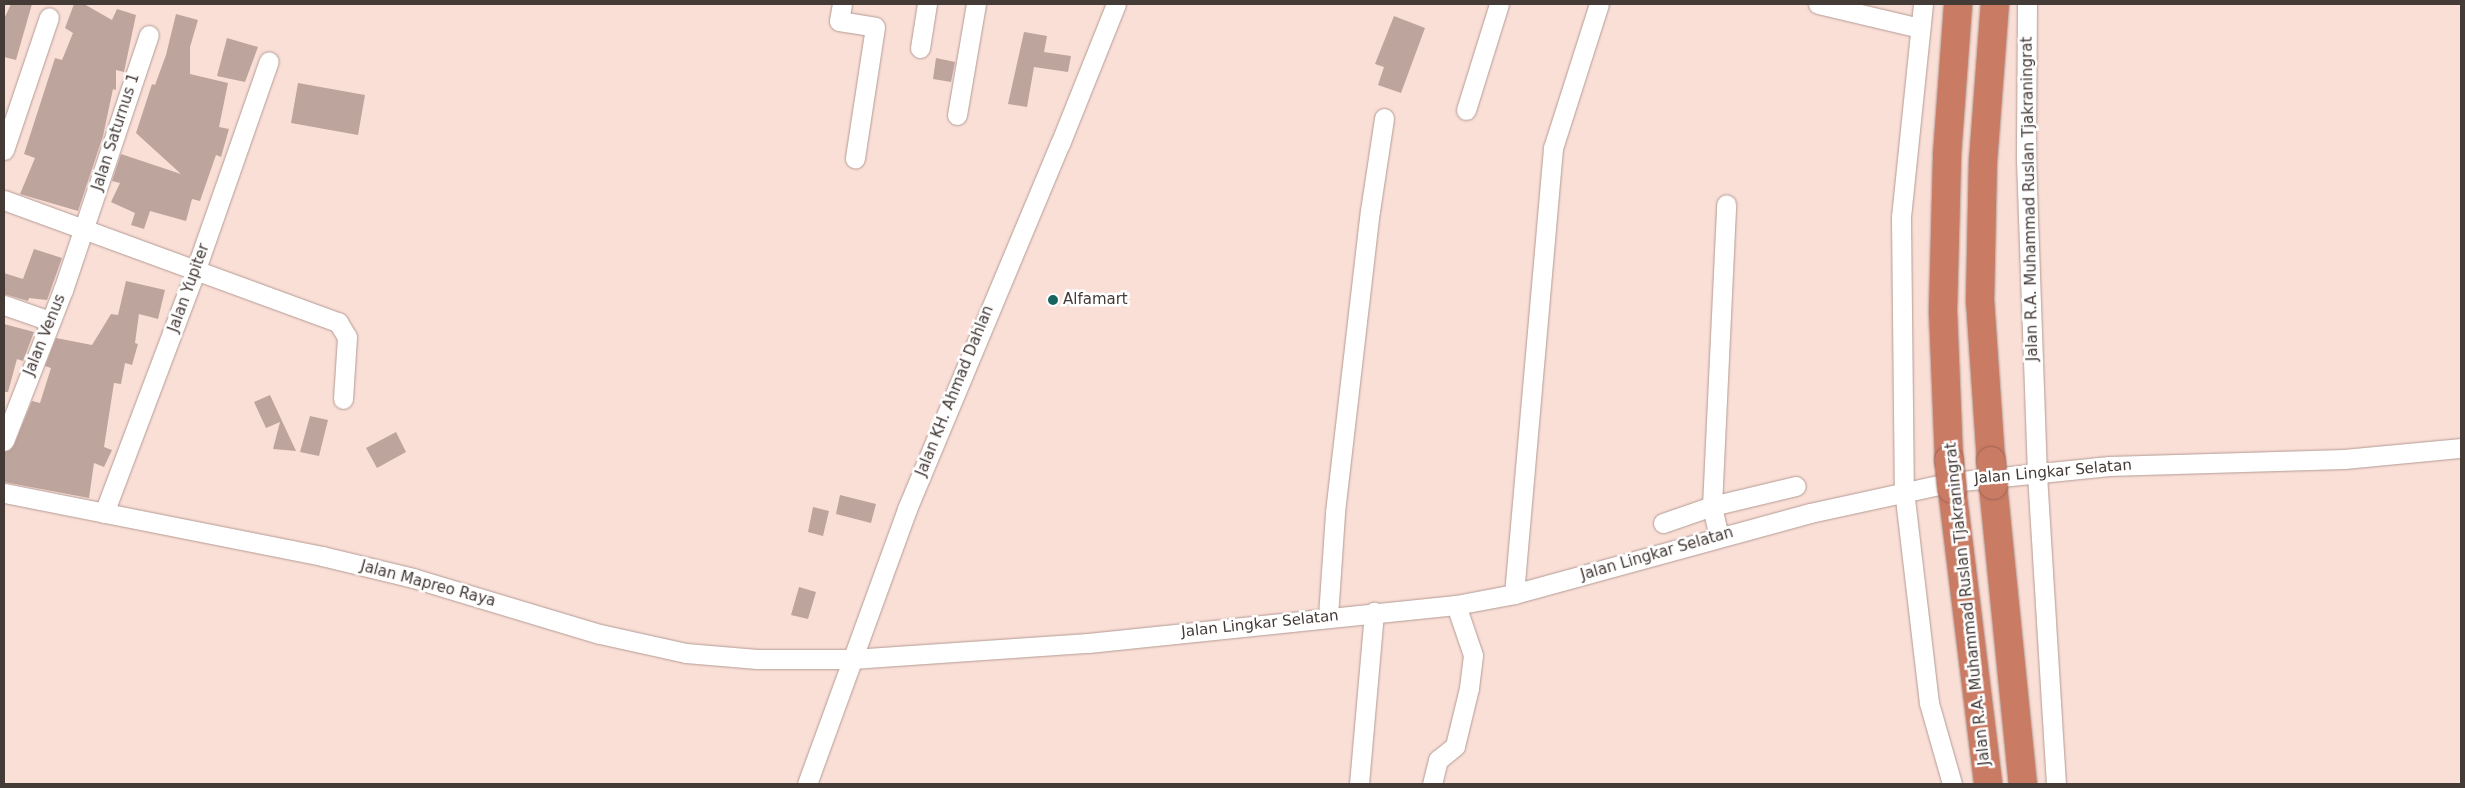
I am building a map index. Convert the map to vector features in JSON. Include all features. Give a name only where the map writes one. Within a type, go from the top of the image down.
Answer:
[{"type":"highway","name":"Jalan R.A. Muhammad Ruslan Tjakraningrat","points":[[1958,4],[1947,155],[1944,292],[1949,460],[1988,784]]},
{"type":"highway","points":[[1995,4],[1984,162],[1980,301],[1992,473],[2023,784]]},
{"type":"street","points":[[842,4],[839,21],[876,27],[855,158]]},
{"type":"street","points":[[920,48],[927,4]]},
{"type":"street","points":[[958,114],[976,4]]},
{"type":"street","name":"Jalan KH. Ahmad Dahlan","points":[[807,784],[906,509],[1060,144],[1116,4]]},
{"type":"street","points":[[1466,110],[1499,4]]},
{"type":"street","points":[[1514,594],[1553,148],[1599,4]]},
{"type":"street","points":[[1818,4],[1920,28]]},
{"type":"street","points":[[1923,4],[1902,217],[1904,490],[1929,703],[1952,784]]},
{"type":"street","name":"Jalan R.A. Muhammad Ruslan Tjakraningrat","points":[[2027,4],[2026,160],[2037,474],[2056,784]]},
{"type":"street","points":[[4,150],[49,17]]},
{"type":"street","name":"Jalan Saturnus 1","points":[[84,228],[148,35]]},
{"type":"street","name":"Jalan Yupiter","points":[[104,513],[196,270],[269,61]]},
{"type":"street","points":[[1328,616],[1335,512],[1370,212],[1384,118]]},
{"type":"street","points":[[4,200],[338,322],[347,337],[343,399]]},
{"type":"street","points":[[1719,537],[1712,506],[1726,204]]},
{"type":"street","name":"Jalan Venus","points":[[4,441],[12,396],[50,321],[84,228]]},
{"type":"street","points":[[4,305],[50,321]]},
{"type":"street","name":"Jalan Lingkar Selatan","points":[[850,664],[1088,643],[1328,616],[1456,605],[1514,594],[1719,537],[1904,490],[2037,474],[2173,462],[2396,456],[2461,448]]},
{"type":"street","points":[[1663,523],[1712,506],[1796,486]]},
{"type":"street","name":"Jalan Mapreo Raya","points":[[4,493],[322,556],[413,578],[609,636],[686,653],[850,664]]},
{"type":"street","points":[[1432,784],[1438,760],[1455,746],[1470,688],[1473,655],[1456,605]]},
{"type":"street","points":[[1359,784],[1374,612]]},
{"type":"building","points":[[11,4],[32,4],[16,60],[4,57],[4,19]]},
{"type":"building","points":[[74,4],[84,4],[112,20],[117,9],[136,15],[124,72],[116,70],[116,90],[113,89],[103,136],[78,211],[20,194],[35,158],[24,154],[55,58],[62,60],[73,33],[65,28]]},
{"type":"building","points":[[176,14],[198,20],[190,47],[190,74],[228,83],[219,127],[229,129],[221,157],[216,155],[200,201],[192,199],[186,221],[150,211],[144,229],[131,225],[135,213],[111,202],[120,183],[112,181],[121,154],[181,174],[136,133],[152,84],[155,85],[166,55]]},
{"type":"building","points":[[1394,16],[1425,28],[1401,93],[1378,85],[1384,67],[1375,64]]},
{"type":"building","points":[[1024,32],[1047,36],[1044,52],[1071,56],[1068,72],[1034,67],[1027,107],[1008,104]]},
{"type":"building","points":[[227,38],[258,47],[245,82],[217,76]]},
{"type":"building","points":[[936,58],[955,62],[951,82],[933,79]]},
{"type":"building","points":[[298,83],[365,95],[358,135],[291,123]]},
{"type":"building","points":[[34,249],[62,258],[47,300],[29,298],[28,301],[4,294],[4,273],[23,279]]},
{"type":"building","points":[[126,281],[165,290],[158,319],[139,314],[135,343],[138,344],[132,365],[125,363],[121,384],[114,383],[104,447],[112,450],[104,467],[94,463],[89,498],[4,482],[4,452],[14,445],[32,401],[40,403],[51,368],[45,366],[56,338],[92,345],[111,314],[118,315]]},
{"type":"building","points":[[4,324],[34,332],[23,361],[17,359],[8,392],[4,392]]},
{"type":"building","points":[[270,395],[296,451],[273,449],[280,422],[266,428],[254,402]]},
{"type":"building","points":[[310,416],[328,420],[319,456],[300,452]]},
{"type":"building","points":[[396,432],[406,452],[377,468],[366,448]]},
{"type":"building","points":[[840,495],[876,504],[871,523],[836,514]]},
{"type":"building","points":[[813,507],[829,511],[823,536],[808,532]]},
{"type":"building","points":[[799,587],[816,592],[808,619],[791,615]]},
{"type":"place","name":"Alfamart","points":[[1053,300]]}]
